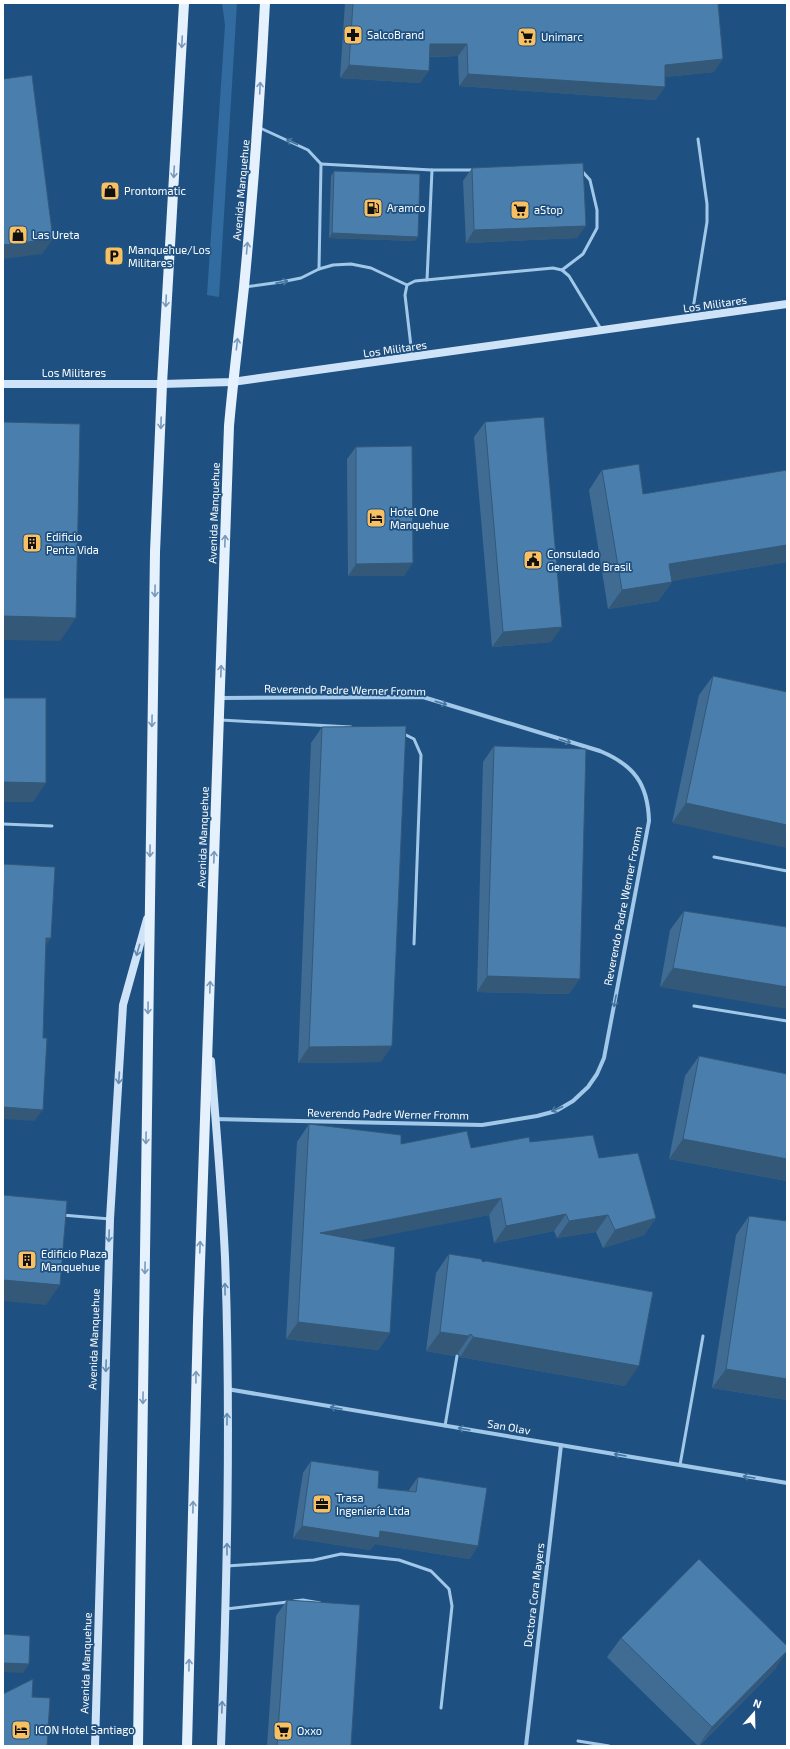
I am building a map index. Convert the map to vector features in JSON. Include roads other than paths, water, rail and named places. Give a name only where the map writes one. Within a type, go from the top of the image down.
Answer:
[{"type":"main road","name":"Avenida Manquehue","points":[[138,1746],[155,552],[162,384],[184,3]]},
{"type":"main road","name":"Avenida Manquehue","points":[[187,1746],[198,1321],[229,433],[232,382],[244,287],[258,127],[265,3]]},
{"type":"main road","name":"Los Militares","points":[[3,384],[162,384],[232,382],[412,358],[787,304]]},
{"type":"main road","name":"Avenida Manquehue","points":[[95,1746],[110,1219],[123,1004],[149,913]]},
{"type":"main road","name":"Avenida Manquehue","points":[[208,1026],[225,1256],[227,1566],[221,1746]]},
{"type":"street","name":"Reverendo Padre Werner Fromm","points":[[215,1119],[482,1125],[537,1116],[556,1111],[574,1101],[588,1087],[597,1074],[604,1058],[648,821],[648,806],[644,791],[638,778],[628,766],[616,758],[600,751],[423,697],[220,698]]},
{"type":"street","name":"San Olav","points":[[227,1389],[787,1483]]},
{"type":"street","name":"Doctora Cora Mayers","points":[[526,1746],[561,1445]]},
{"type":"lane","points":[[258,127],[308,150],[321,164],[319,269]]},
{"type":"lane","points":[[692,318],[707,222],[707,204],[698,139]]},
{"type":"lane","points":[[321,164],[432,170],[478,170]]},
{"type":"lane","points":[[427,280],[432,170]]},
{"type":"lane","points":[[562,270],[583,254],[597,228],[597,210],[590,180],[582,171],[577,170]]},
{"type":"lane","points":[[244,287],[301,278],[319,269],[333,265],[351,264],[371,268],[408,285]]},
{"type":"lane","points":[[412,358],[405,295],[408,285],[415,281],[553,268],[562,270],[569,276],[602,331]]},
{"type":"lane","points":[[219,720],[352,727]]},
{"type":"lane","points":[[397,731],[414,738],[421,754],[414,944]]},
{"type":"lane","points":[[3,824],[52,826]]},
{"type":"lane","points":[[714,857],[787,871]]},
{"type":"lane","points":[[694,1006],[787,1021]]},
{"type":"lane","points":[[56,1214],[110,1219]]},
{"type":"lane","points":[[680,1465],[703,1336]]},
{"type":"lane","points":[[445,1426],[457,1356]]},
{"type":"lane","points":[[227,1566],[314,1560],[341,1554],[399,1560],[431,1571],[449,1589],[452,1606],[441,1708]]},
{"type":"lane","points":[[226,1609],[303,1600],[326,1604]]},
{"type":"lane","points":[[578,1741],[609,1746]]},
{"type":"place","name":"SalcoBrand","points":[[353,35]]},
{"type":"place","name":"Unimarc","points":[[527,37]]},
{"type":"place","name":"Prontomatic","points":[[110,191]]},
{"type":"place","name":"Aramco","points":[[373,208]]},
{"type":"place","name":"aStop","points":[[520,210]]},
{"type":"place","name":"Las Ureta","points":[[18,235]]},
{"type":"place","name":"Manquehue/Los Militares","points":[[114,256]]},
{"type":"place","name":"Hotel One Manquehue","points":[[376,518]]},
{"type":"place","name":"Edificio Penta Vida","points":[[32,543]]},
{"type":"place","name":"Consulado General de Brasil","points":[[533,560]]},
{"type":"place","name":"Edificio Plaza Manquehue","points":[[27,1260]]},
{"type":"place","name":"Trasa Ingeniería Ltda","points":[[322,1504]]},
{"type":"place","name":"ICON Hotel Santiago","points":[[21,1730]]},
{"type":"place","name":"Oxxo","points":[[283,1731]]}]
